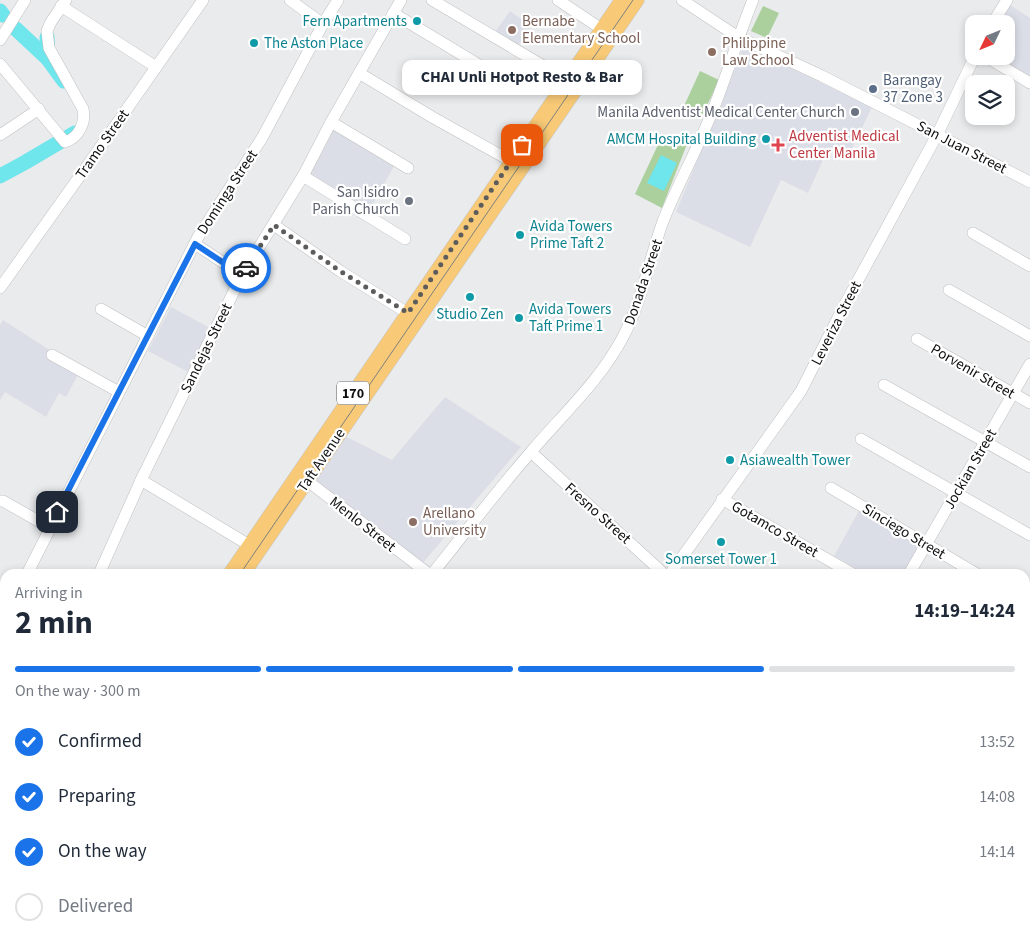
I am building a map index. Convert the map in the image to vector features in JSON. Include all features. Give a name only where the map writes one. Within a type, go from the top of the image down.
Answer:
[{"type":"main road","name":"Taft Avenue","points":[[243,569],[303,477],[607,32],[622,0]]},
{"type":"main road","name":"Taft Avenue","points":[[550,115],[566,80],[637,0]]},
{"type":"main road","name":"Taft Avenue","points":[[242,569],[249,545],[303,477]]},
{"type":"street","points":[[0,40],[25,0]]},
{"type":"street","name":"Tramo Street","points":[[0,288],[203,0]]},
{"type":"street","points":[[290,0],[323,24]]},
{"type":"street","name":"Dominga Street","points":[[28,569],[195,244],[262,138],[323,24],[338,0]]},
{"type":"street","name":"Sandejas Street","points":[[100,569],[141,480],[242,275],[303,176],[331,122],[401,0]]},
{"type":"street","points":[[432,0],[566,80]]},
{"type":"street","points":[[558,0],[607,32]]},
{"type":"street","name":"San Juan Street","points":[[682,0],[738,37],[822,76],[1030,182]]},
{"type":"street","name":"Donada Street","points":[[436,569],[531,452],[595,378],[624,335],[644,286],[654,246],[668,210],[707,126],[753,0]]},
{"type":"street","points":[[998,15],[1007,0]]},
{"type":"street","points":[[0,64],[62,138],[68,142],[81,128],[84,118],[83,109],[48,48],[47,31],[64,3],[156,67]]},
{"type":"street","points":[[393,13],[517,88]]},
{"type":"street","name":"Leveriza Street","points":[[674,569],[801,391],[849,297],[937,135],[971,65]]},
{"type":"street","points":[[1000,65],[1030,83]]},
{"type":"street","points":[[359,73],[515,166]]},
{"type":"street","points":[[0,135],[39,109]]},
{"type":"street","points":[[331,122],[408,168]]},
{"type":"street","points":[[303,176],[405,239]]},
{"type":"street","points":[[274,225],[340,271],[413,316]]},
{"type":"street","points":[[972,233],[1030,266]]},
{"type":"street","points":[[195,244],[242,275]]},
{"type":"street","points":[[949,290],[1030,336]]},
{"type":"street","points":[[101,309],[148,336]]},
{"type":"street","name":"Porvenir Street","points":[[917,339],[1030,403]]},
{"type":"street","points":[[52,355],[119,392]]},
{"type":"street","name":"Jockian Street","points":[[912,569],[1030,364]]},
{"type":"street","points":[[884,385],[1030,467]]},
{"type":"street","points":[[861,439],[1030,535]]},
{"type":"street","name":"Fresno Street","points":[[531,452],[659,569]]},
{"type":"street","name":"Menlo Street","points":[[303,477],[422,569]]},
{"type":"street","points":[[141,480],[249,545]]},
{"type":"street","name":"Sinciego Street","points":[[831,488],[969,569]]},
{"type":"street","name":"Gotamco Street","points":[[722,500],[844,569]]},
{"type":"street","points":[[0,501],[49,527]]},
{"type":"shaded area","points":[[1010,5],[1030,18],[1030,81],[1003,65],[1015,65],[1015,15],[1004,15]]},
{"type":"shaded area","name":"Bernabe Elementary School","points":[[510,11],[531,26],[516,49],[493,35]]},
{"type":"shaded area","name":"Adventist Medical Center Manila","points":[[744,46],[872,107],[847,159],[828,149],[808,193],[781,180],[750,247],[676,212]]},
{"type":"shaded area","points":[[333,127],[394,166],[366,217],[304,178]]},
{"type":"shaded area","points":[[171,307],[214,330],[192,374],[148,351]]},
{"type":"shaded area","points":[[3,320],[51,351],[79,373],[66,397],[59,393],[46,417],[5,392],[0,400],[0,325]]},
{"type":"shaded area","name":"Arellano University","points":[[445,397],[521,447],[422,564],[314,480],[345,436],[392,460]]},
{"type":"shaded area","points":[[860,509],[922,544],[908,569],[857,569],[834,556]]},
{"type":"green space","points":[[763,6],[779,13],[767,38],[751,31]]},
{"type":"green space","points":[[700,71],[719,80],[703,114],[684,106]]},
{"type":"green space","points":[[663,134],[687,144],[662,208],[635,194]]},
{"type":"water","points":[[661,155],[677,163],[664,191],[647,183]]},
{"type":"waterway","points":[[0,11],[3,15]]},
{"type":"waterway","points":[[16,29],[48,59]]},
{"type":"waterway","points":[[47,37],[48,59],[64,81]]},
{"type":"waterway","points":[[0,176],[75,133]]},
{"type":"tram line","points":[[243,569],[633,0]]},
{"type":"way so far","points":[[246,268],[274,225],[340,271],[408,313],[522,145]]},
{"type":"place","name":"Fern Apartments","points":[[417,21]]},
{"type":"place","name":"Bernabe Elementary School","points":[[512,30]]},
{"type":"place","name":"The Aston Place","points":[[254,43]]},
{"type":"place","name":"Philippine Law School","points":[[712,52]]},
{"type":"place","name":"Barangay 37 Zone 3","points":[[873,89]]},
{"type":"place","name":"Manila Adventist Medical Center Church","points":[[855,112]]},
{"type":"place","name":"AMCM Hospital Building","points":[[766,139]]},
{"type":"place","name":"CHAI Unli Hotpot Resto & Bar","points":[[522,145]]},
{"type":"place","name":"Adventist Medical Center Manila","points":[[778,145]]},
{"type":"place","name":"San Isidro Parish Church","points":[[409,201]]},
{"type":"place","name":"Avida Towers Prime Taft 2","points":[[520,235]]},
{"type":"place","name":"Studio Zen","points":[[470,297]]},
{"type":"place","name":"Avida Towers Taft Prime 1","points":[[519,318]]},
{"type":"place","name":"Asiawealth Tower","points":[[730,460]]},
{"type":"place","name":"Arellano University","points":[[413,522]]},
{"type":"place","name":"Somerset Tower 1","points":[[721,542]]},
{"type":"route","points":[[57,512],[195,244],[242,275],[246,268]]}]
